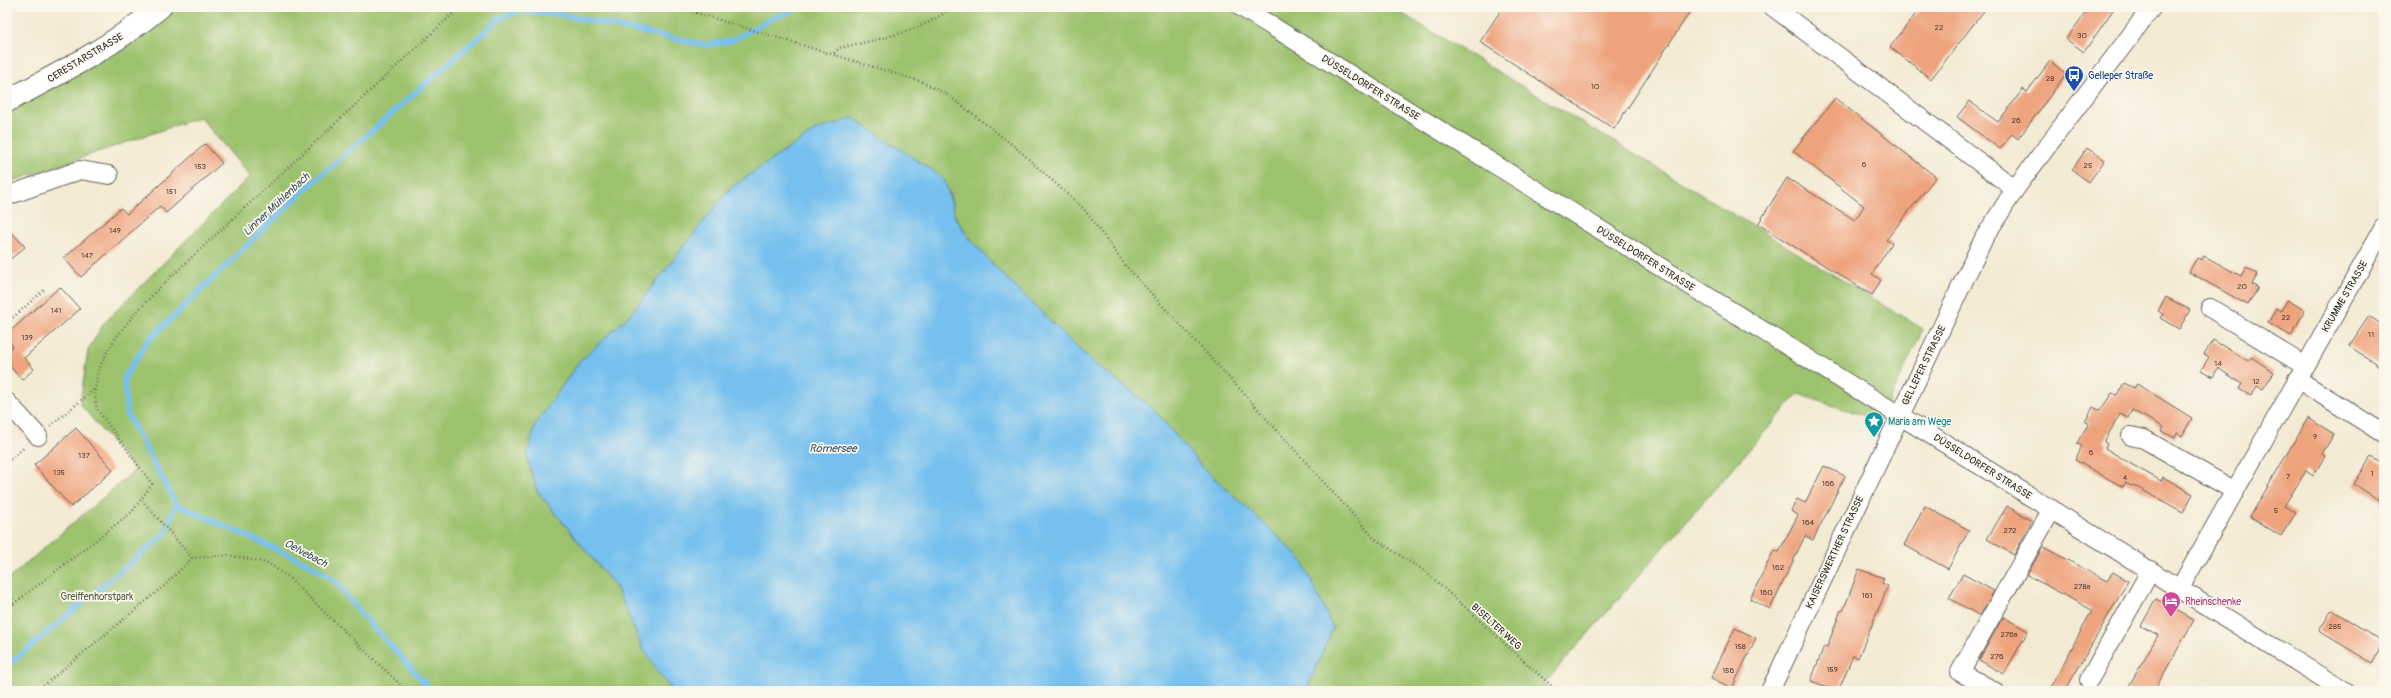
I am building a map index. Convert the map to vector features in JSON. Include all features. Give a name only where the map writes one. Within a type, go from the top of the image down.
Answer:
[{"type":"main road","name":"CERESTARSTRASSE","points":[[7,101],[96,51],[145,19],[160,7]]},
{"type":"street","name":"DÜSSELDORFER STRASSE","points":[[1241,7],[2052,508],[2344,691]]},
{"type":"street","points":[[1773,7],[2015,189]]},
{"type":"street","name":"GELLEPER STRASSE","points":[[1899,414],[1984,238],[2015,189],[2152,7]]},
{"type":"street","points":[[7,196],[80,170],[109,175]]},
{"type":"street","name":"KRUMME STRASSE","points":[[2180,588],[2384,227]]},
{"type":"street","points":[[2210,308],[2301,372],[2384,434]]},
{"type":"street","points":[[7,402],[38,436]]},
{"type":"street","name":"KAISERSWERTHER STRASSE","points":[[1770,691],[1899,414]]},
{"type":"street","points":[[2131,436],[2144,439],[2235,491]]},
{"type":"street","points":[[1994,691],[1960,672],[2052,508]]},
{"type":"street","points":[[2089,680],[2151,570]]},
{"type":"path","points":[[7,609],[132,512],[152,484],[97,409],[95,389],[104,356],[129,319],[162,285],[315,143],[427,35],[460,7]]},
{"type":"path","name":"BISELTER WEG","points":[[677,7],[834,53],[920,81],[948,95],[1014,146],[1084,209],[1125,265],[1246,396],[1374,539],[1426,572],[1557,691]]},
{"type":"path","points":[[834,53],[839,48],[902,34],[941,16],[952,7]]},
{"type":"path","points":[[7,323],[44,290]]},
{"type":"path","points":[[7,462],[95,389]]},
{"type":"path","points":[[142,500],[192,558]]},
{"type":"path","points":[[37,691],[164,586],[192,558],[228,555],[268,563],[310,596],[407,691]]},
{"type":"path","points":[[7,593],[15,602]]},
{"type":"green space","name":"Greiffenhorstpark","points":[[173,7],[1391,7],[1923,329],[1880,421],[1798,394],[1544,684],[1551,691],[1306,691],[1333,628],[1263,522],[1201,466],[1153,408],[1095,364],[996,268],[966,234],[955,216],[949,191],[730,188],[629,316],[579,362],[535,425],[527,457],[537,491],[616,587],[660,675],[673,691],[7,691],[7,580],[135,470],[80,404],[88,350],[104,323],[250,176],[200,117],[7,183],[7,110],[168,12]]},
{"type":"water","name":"Römersee","points":[[853,118],[939,175],[945,181],[955,216],[966,234],[996,268],[1095,364],[1153,408],[1201,466],[1263,522],[1302,560],[1333,628],[1306,691],[673,691],[660,675],[642,647],[616,587],[537,491],[527,457],[535,425],[579,362],[629,316],[730,188],[816,130]]},
{"type":"building","points":[[1503,7],[1693,7],[1614,129],[1480,42]]},
{"type":"building","points":[[1921,7],[1987,7],[1931,79],[1890,47]]},
{"type":"building","points":[[2090,7],[2115,7],[2084,52],[2066,39]]},
{"type":"building","points":[[2050,61],[2066,74],[2018,139],[2012,134],[2000,149],[1957,117],[1969,101],[1998,122],[2023,89],[2027,92]]},
{"type":"building","points":[[1835,98],[1936,177],[1886,240],[1892,243],[1872,274],[1881,280],[1872,295],[1758,224],[1787,178],[1855,220],[1864,206],[1793,151]]},
{"type":"building","points":[[205,144],[222,163],[166,213],[160,206],[81,277],[64,258],[121,208],[127,214]]},
{"type":"building","points":[[2087,148],[2105,160],[2089,182],[2072,170]]},
{"type":"building","points":[[7,227],[25,247],[7,262]]},
{"type":"building","points":[[2204,256],[2241,276],[2246,267],[2258,274],[2252,284],[2258,288],[2248,305],[2189,272],[2197,258],[2202,260]]},
{"type":"building","points":[[60,287],[80,309],[24,358],[34,369],[22,380],[7,363],[7,351],[13,346],[7,339],[7,334]]},
{"type":"building","points":[[2166,297],[2190,310],[2179,329],[2160,318],[2163,314],[2158,311]]},
{"type":"building","points":[[2287,300],[2305,310],[2291,336],[2268,323],[2276,308],[2282,311]]},
{"type":"building","points":[[2369,316],[2384,326],[2384,369],[2349,346]]},
{"type":"building","points":[[2213,340],[2248,361],[2251,357],[2274,372],[2263,389],[2257,386],[2251,396],[2239,389],[2242,384],[2218,368],[2213,377],[2201,370],[2209,357],[2204,354]]},
{"type":"building","points":[[2124,383],[2134,388],[2137,384],[2192,418],[2182,436],[2177,433],[2175,438],[2161,431],[2163,427],[2132,410],[2128,418],[2120,414],[2104,442],[2107,444],[2105,448],[2131,464],[2161,481],[2163,477],[2193,494],[2183,512],[2133,485],[2132,486],[2125,483],[2123,487],[2075,460],[2082,446],[2077,443],[2089,423],[2085,422],[2093,407],[2100,411],[2112,393],[2117,395]]},
{"type":"building","points":[[2308,418],[2334,434],[2322,454],[2325,456],[2313,476],[2306,471],[2284,506],[2296,513],[2281,536],[2250,517]]},
{"type":"building","points":[[76,428],[113,470],[71,507],[34,465]]},
{"type":"building","points":[[2371,457],[2384,465],[2384,503],[2354,484]]},
{"type":"building","points":[[1824,466],[1845,476],[1813,540],[1805,536],[1770,609],[1750,599],[1774,550],[1779,552],[1798,515],[1791,511],[1797,499],[1805,503]]},
{"type":"building","points":[[1925,506],[1969,530],[1948,569],[1904,545]]},
{"type":"building","points":[[2007,506],[2032,521],[2014,555],[1987,539]]},
{"type":"building","points":[[2043,547],[2107,581],[2113,572],[2128,581],[2065,691],[2049,691],[2092,610],[2027,575]]},
{"type":"building","points":[[1859,569],[1884,578],[1882,583],[1888,586],[1858,658],[1853,656],[1838,691],[1811,681],[1824,646],[1827,647],[1841,610],[1843,611]]},
{"type":"building","points":[[1963,574],[1994,591],[1980,616],[1949,598]]},
{"type":"building","points":[[2156,599],[2194,620],[2154,691],[2126,691],[2158,635],[2141,626]]},
{"type":"building","points":[[2332,610],[2384,642],[2372,663],[2319,631]]},
{"type":"building","points":[[2003,617],[2028,631],[2004,674],[1979,660]]},
{"type":"building","points":[[1735,628],[1756,638],[1732,688],[1711,678]]},
{"type":"waterway","name":"Linner Mühlenbach","points":[[7,666],[165,534],[176,504],[127,414],[124,378],[147,342],[299,195],[499,19],[517,11],[558,14],[705,45],[731,41],[773,18],[803,7]]},
{"type":"waterway","name":"Oelvebach","points":[[176,504],[309,564],[335,581],[357,609],[432,691]]},
{"type":"place","name":"Gelleper Straße","points":[[2074,92]]},
{"type":"place","name":"Maria am Wege","points":[[1874,438]]},
{"type":"place","name":"Rheinschenke","points":[[2171,618]]}]
